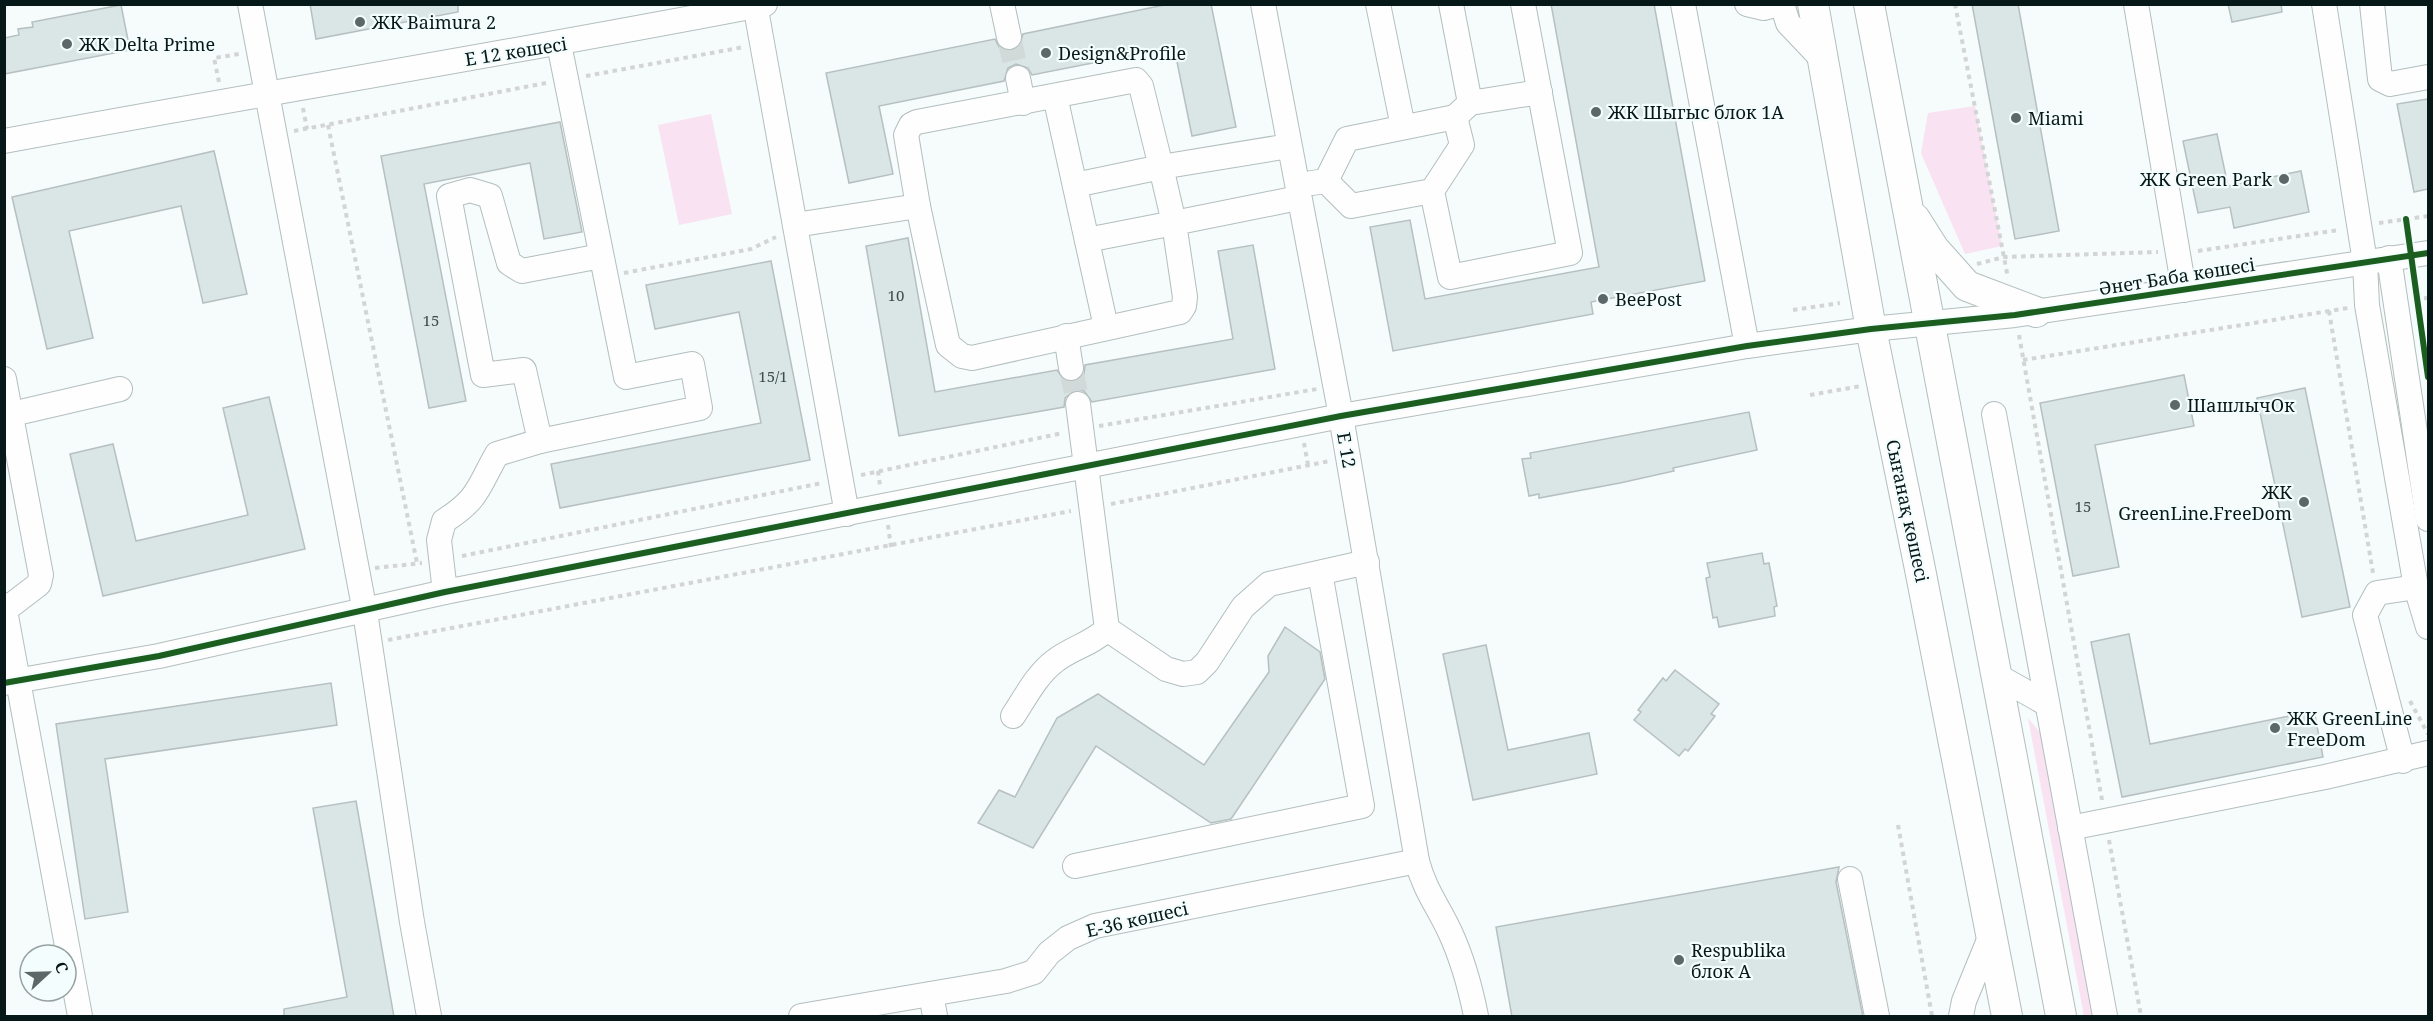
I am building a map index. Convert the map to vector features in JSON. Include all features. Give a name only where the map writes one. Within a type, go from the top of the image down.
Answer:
[{"type":"main road","name":"Сығанақ көшесі","points":[[1813,4],[1871,329],[2007,1017]]},
{"type":"main road","points":[[1869,4],[2061,1017]]},
{"type":"main road","points":[[1905,203],[1934,249],[1967,286],[2021,310]]},
{"type":"street","points":[[250,4],[365,612],[412,922],[429,1017]]},
{"type":"street","points":[[1002,4],[1009,37]]},
{"type":"street","name":"E 12","points":[[1263,4],[1341,416],[1417,861],[1424,887],[1449,930],[1467,973],[1476,1017]]},
{"type":"street","points":[[1378,4],[1403,127]]},
{"type":"street","points":[[1456,5],[1462,145],[1432,191],[1450,277],[1570,253],[1523,4]]},
{"type":"street","points":[[1683,4],[1747,346]]},
{"type":"street","points":[[1747,4],[1764,8],[1780,4],[1788,23],[1824,61]]},
{"type":"street","points":[[2136,4],[2184,290]]},
{"type":"street","points":[[2324,4],[2360,226],[2398,257],[2407,300],[2428,519]]},
{"type":"street","points":[[2372,4],[2380,79],[2390,84],[2428,77]]},
{"type":"street","points":[[758,5],[762,44],[847,514]]},
{"type":"street","name":"Е 12 көшесі","points":[[4,141],[266,92],[559,44],[758,5]]},
{"type":"street","points":[[445,592],[440,540],[444,521],[463,509],[478,493],[497,454],[540,441],[700,408],[693,364],[626,377],[559,44]]},
{"type":"street","points":[[1018,78],[1023,103]]},
{"type":"street","points":[[1136,80],[1141,86],[1174,223],[1184,306],[1180,312],[972,358],[955,352],[948,345],[918,206],[906,135],[911,125],[1023,103],[1136,80]]},
{"type":"street","points":[[1087,240],[1174,223],[1297,192],[1326,181],[1347,139],[1540,92]]},
{"type":"street","points":[[1055,96],[1106,327]]},
{"type":"street","points":[[1075,185],[1161,167],[1289,146]]},
{"type":"street","points":[[1326,181],[1351,206],[1432,191]]},
{"type":"street","points":[[540,441],[524,370],[483,375],[449,196],[470,189],[490,196],[509,263],[522,271],[604,267]]},
{"type":"street","points":[[795,225],[918,206]]},
{"type":"street","points":[[2398,257],[2367,305],[2416,587],[2428,627]]},
{"type":"street","name":"Әнет Баба көшесі","points":[[11,681],[159,656],[365,612],[445,592],[1341,416],[1747,346],[2184,290],[2398,257]]},
{"type":"street","points":[[1066,336],[1071,368]]},
{"type":"street","points":[[4,379],[41,575],[39,584],[5,610]]},
{"type":"street","points":[[12,414],[120,389]]},
{"type":"street","points":[[1078,404],[1088,466],[1107,629],[1166,669],[1183,674],[1197,672],[1207,662],[1243,607],[1269,584],[1366,562]]},
{"type":"street","points":[[1994,414],[2105,1017]]},
{"type":"street","points":[[1075,866],[1362,806],[1320,573]]},
{"type":"street","points":[[2403,761],[2365,615],[2377,594],[2416,587]]},
{"type":"street","points":[[4,605],[11,681],[80,1017]]},
{"type":"street","points":[[1012,716],[1054,661],[1099,637],[1107,629]]},
{"type":"street","points":[[1996,675],[2047,704]]},
{"type":"street","points":[[2070,828],[2403,761],[2428,753]]},
{"type":"street","name":"Е-36 көшесі","points":[[801,1017],[933,1005],[1034,972],[1049,952],[1068,938],[1095,926],[1417,861]]},
{"type":"street","points":[[1850,879],[1877,1017]]},
{"type":"street","points":[[1961,1017],[1964,1001],[1991,935]]},
{"type":"path","points":[[1955,4],[2004,258],[2021,310],[2023,360],[2141,1017]]},
{"type":"path","points":[[274,135],[762,44]]},
{"type":"path","points":[[224,100],[214,58],[259,51]]},
{"type":"path","points":[[328,125],[417,563]]},
{"type":"path","points":[[1973,268],[1979,263],[2004,258],[2209,250],[2428,216]]},
{"type":"path","points":[[2406,219],[2398,257],[2407,300],[2419,310]]},
{"type":"path","points":[[604,267],[751,249],[795,225]]},
{"type":"path","points":[[2407,300],[2428,298]]},
{"type":"path","points":[[1793,310],[1840,303]]},
{"type":"path","points":[[2023,360],[2367,305]]},
{"type":"path","points":[[2329,311],[2377,594]]},
{"type":"path","points":[[1810,394],[1861,386]]},
{"type":"path","points":[[370,644],[1348,458]]},
{"type":"path","points":[[2409,698],[2428,735]]},
{"type":"path","points":[[1898,825],[1932,1017]]},
{"type":"shaded area","points":[[1975,106],[2002,246],[1965,254],[1921,153],[1928,113]]},
{"type":"shaded area","points":[[711,114],[732,214],[679,225],[658,125]]},
{"type":"shaded area","points":[[2028,718],[2047,741],[2098,1016],[2084,1016]]},
{"type":"building","name":"ЖК Baimura 2","points":[[310,4],[458,4],[458,12],[316,39]]},
{"type":"building","points":[[1169,4],[1211,4],[1236,127],[1192,136],[1174,47],[1032,75],[1028,68],[1016,64],[1008,68],[1004,81],[879,106],[893,174],[849,183],[826,73],[995,39],[999,47],[1011,51],[1019,47],[1023,34]]},
{"type":"building","name":"ЖК Шыгыс блок 1А","points":[[1551,4],[1654,4],[1705,281],[1591,302],[1593,314],[1393,351],[1370,227],[1410,220],[1425,299],[1599,267]]},
{"type":"building","name":"Miami","points":[[1972,4],[2018,4],[2059,231],[2015,239]]},
{"type":"building","points":[[2228,4],[2281,4],[2282,12],[2232,22]]},
{"type":"building","name":"ЖК Delta Prime","points":[[121,5],[130,50],[4,74],[4,38],[19,35],[18,29],[33,27],[32,22]]},
{"type":"building","points":[[2428,99],[2428,189],[2414,192],[2397,104]]},
{"type":"building","points":[[560,122],[582,232],[544,239],[530,163],[424,184],[466,401],[429,408],[381,156]]},
{"type":"building","name":"ЖК Green Park","points":[[2217,134],[2228,186],[2301,171],[2309,212],[2234,228],[2230,207],[2198,213],[2183,141]]},
{"type":"building","points":[[214,151],[247,294],[203,303],[181,206],[69,231],[93,338],[47,349],[12,197]]},
{"type":"building","points":[[908,238],[935,392],[1057,370],[1065,381],[1074,382],[1084,374],[1085,365],[1233,339],[1218,251],[1253,245],[1275,369],[1092,402],[1084,391],[1076,390],[1065,398],[1064,407],[899,436],[866,246]]},
{"type":"building","points":[[771,261],[810,460],[560,508],[551,464],[761,423],[739,312],[655,329],[646,285]]},
{"type":"building","points":[[2184,375],[2194,426],[2095,445],[2119,567],[2073,576],[2040,403]]},
{"type":"building","name":"ЖК GreenLine.FreeDom","points":[[2305,388],[2350,607],[2302,617],[2257,398]]},
{"type":"building","points":[[269,397],[305,549],[103,596],[70,454],[113,444],[136,541],[248,515],[223,408]]},
{"type":"building","points":[[1749,412],[1757,450],[1673,468],[1674,471],[1620,483],[1539,498],[1539,494],[1529,496],[1522,459],[1531,458],[1530,453]]},
{"type":"building","points":[[1762,553],[1764,564],[1769,563],[1777,606],[1774,607],[1775,616],[1719,627],[1717,617],[1713,618],[1706,578],[1710,577],[1707,563]]},
{"type":"building","points":[[1285,627],[1320,652],[1325,679],[1231,819],[1211,823],[1096,746],[1033,848],[978,823],[999,790],[1015,797],[1057,718],[1098,694],[1204,765],[1269,672],[1268,656]]},
{"type":"building","name":"ЖК GreenLine FreeDom","points":[[2129,634],[2150,744],[2314,711],[2323,757],[2122,797],[2091,642]]},
{"type":"building","points":[[1486,645],[1508,750],[1589,733],[1597,774],[1473,800],[1443,654]]},
{"type":"building","points":[[1675,670],[1719,704],[1711,714],[1715,716],[1688,751],[1685,749],[1679,756],[1634,720],[1641,712],[1638,710],[1663,678],[1666,681]]},
{"type":"building","points":[[331,683],[337,725],[105,759],[128,912],[85,919],[56,724]]},
{"type":"building","points":[[356,801],[394,1017],[284,1017],[284,1009],[347,997],[313,808]]},
{"type":"building","name":"Respublika блок А","points":[[1839,867],[1836,882],[1863,1017],[1512,1017],[1496,927]]},
{"type":"tunnel","points":[[1009,37],[1018,78]]},
{"type":"tunnel","points":[[1071,368],[1078,404]]},
{"type":"cycle path","points":[[2406,219],[2428,377]]},
{"type":"cycle path","points":[[4,683],[159,656],[445,592],[1341,416],[1747,346],[1871,329],[2015,315],[2428,253]]},
{"type":"place","name":"ЖК Baimura 2","points":[[360,22]]},
{"type":"place","name":"ЖК Delta Prime","points":[[67,44]]},
{"type":"place","name":"Design&Profile","points":[[1046,53]]},
{"type":"place","name":"ЖК Шыгыс блок 1А","points":[[1596,112]]},
{"type":"place","name":"Miami","points":[[2016,118]]},
{"type":"place","name":"ЖК Green Park","points":[[2284,179]]},
{"type":"place","name":"BeePost","points":[[1603,299]]},
{"type":"place","name":"ШашлычОк","points":[[2175,405]]},
{"type":"place","name":"ЖК GreenLine.FreeDom","points":[[2304,502]]},
{"type":"place","name":"ЖК GreenLine FreeDom","points":[[2275,728]]},
{"type":"place","name":"Respublika блок А","points":[[1679,960]]}]
